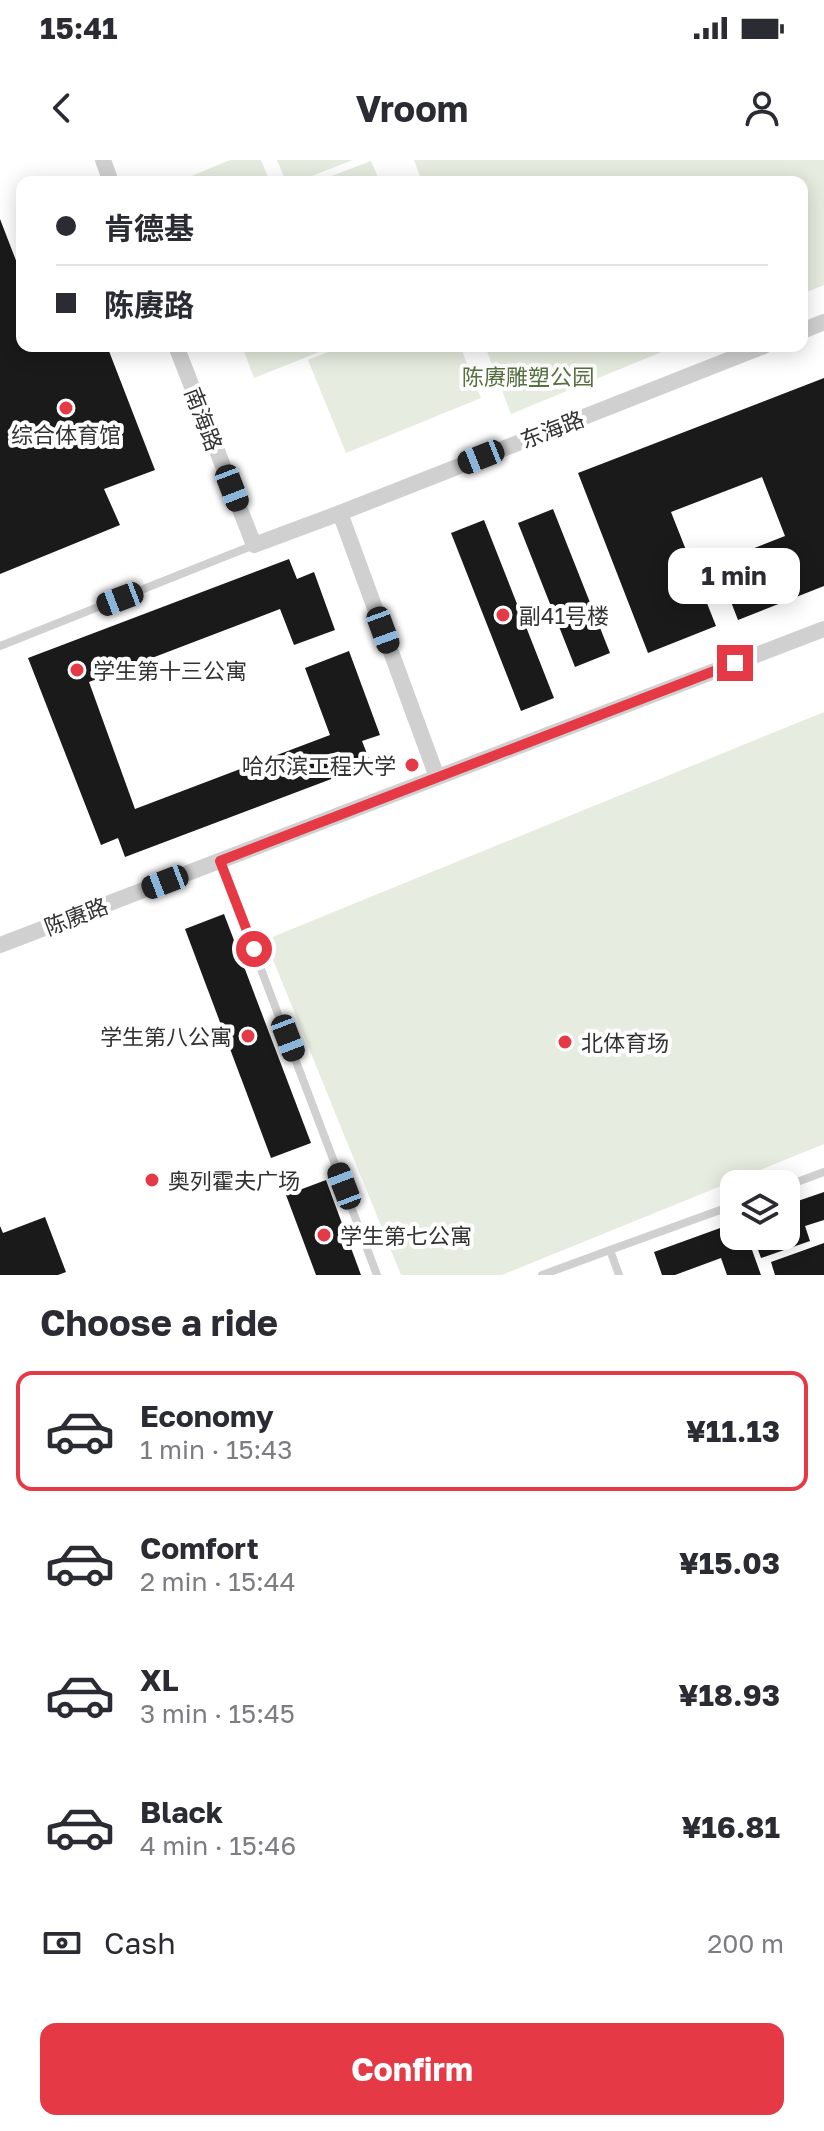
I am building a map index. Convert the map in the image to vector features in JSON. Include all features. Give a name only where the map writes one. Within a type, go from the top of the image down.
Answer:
[{"type":"street","name":"南海路","points":[[178,352],[254,545]]},
{"type":"street","name":"东海路","points":[[340,513],[749,352]]},
{"type":"street","points":[[254,545],[340,513],[437,777]]},
{"type":"street","name":"陈赓路","points":[[0,945],[824,629]]},
{"type":"lane","points":[[0,646],[254,545]]},
{"type":"lane","points":[[220,861],[377,1275]]},
{"type":"lane","points":[[800,1181],[824,1172]]},
{"type":"lane","points":[[542,1275],[720,1210]]},
{"type":"lane","points":[[610,1250],[619,1275]]},
{"type":"green space","points":[[230,160],[261,160],[268,176],[191,176]]},
{"type":"green space","points":[[277,160],[353,160],[312,176],[284,176]]},
{"type":"green space","points":[[414,160],[824,160],[824,285],[808,292],[808,176],[420,176]]},
{"type":"green space","points":[[371,161],[377,176],[332,176]]},
{"type":"green space","points":[[244,352],[319,352],[254,378]]},
{"type":"green space","points":[[328,352],[462,352],[481,398],[346,453],[308,360]]},
{"type":"green space","name":"陈赓雕塑公园","points":[[487,352],[661,352],[511,414]]},
{"type":"green space","name":"北体育场","points":[[824,712],[824,1144],[760,1170],[720,1170],[720,1186],[502,1275],[401,1275],[265,940]]},
{"type":"building","name":"综合体育馆","points":[[0,219],[16,260],[16,352],[109,352],[155,470],[104,489],[120,525],[0,574]]},
{"type":"building","points":[[824,378],[824,586],[738,620],[716,563],[785,536],[762,477],[671,512],[716,626],[648,653],[578,473]]},
{"type":"building","points":[[553,509],[610,653],[575,667],[518,523]]},
{"type":"building","name":"副41号楼","points":[[484,520],[554,698],[521,711],[451,533]]},
{"type":"building","points":[[289,559],[297,579],[314,572],[335,630],[294,645],[280,609],[89,682],[135,809],[330,735],[305,668],[349,651],[380,735],[362,741],[371,764],[125,857],[118,838],[101,845],[28,658]]},
{"type":"building","name":"学生第八公寓","points":[[224,914],[311,1143],[271,1158],[185,929]]},
{"type":"building","name":"学生第七公寓","points":[[326,1180],[361,1275],[316,1275],[286,1195]]},
{"type":"building","points":[[824,1192],[824,1220],[805,1226],[810,1241],[800,1244],[800,1200]]},
{"type":"building","points":[[45,1217],[66,1272],[58,1275],[0,1275],[0,1226],[3,1233]]},
{"type":"building","points":[[720,1228],[720,1250],[752,1250],[761,1275],[727,1275],[721,1258],[675,1275],[662,1275],[654,1252]]},
{"type":"building","points":[[824,1243],[824,1275],[775,1275],[771,1262]]},
{"type":"building","points":[[758,1250],[784,1250],[761,1258]]},
{"type":"place","name":"综合体育馆","points":[[66,408]]},
{"type":"place","name":"副41号楼","points":[[503,615]]},
{"type":"place","name":"学生第十三公寓","points":[[77,670]]},
{"type":"place","name":"哈尔滨工程大学","points":[[412,765]]},
{"type":"place","name":"学生第八公寓","points":[[248,1036]]},
{"type":"place","name":"北体育场","points":[[565,1042]]},
{"type":"place","name":"奥列霍夫广场","points":[[152,1180]]},
{"type":"place","name":"学生第七公寓","points":[[324,1235]]},
{"type":"route","points":[[254,949],[220,861],[735,663]]}]
